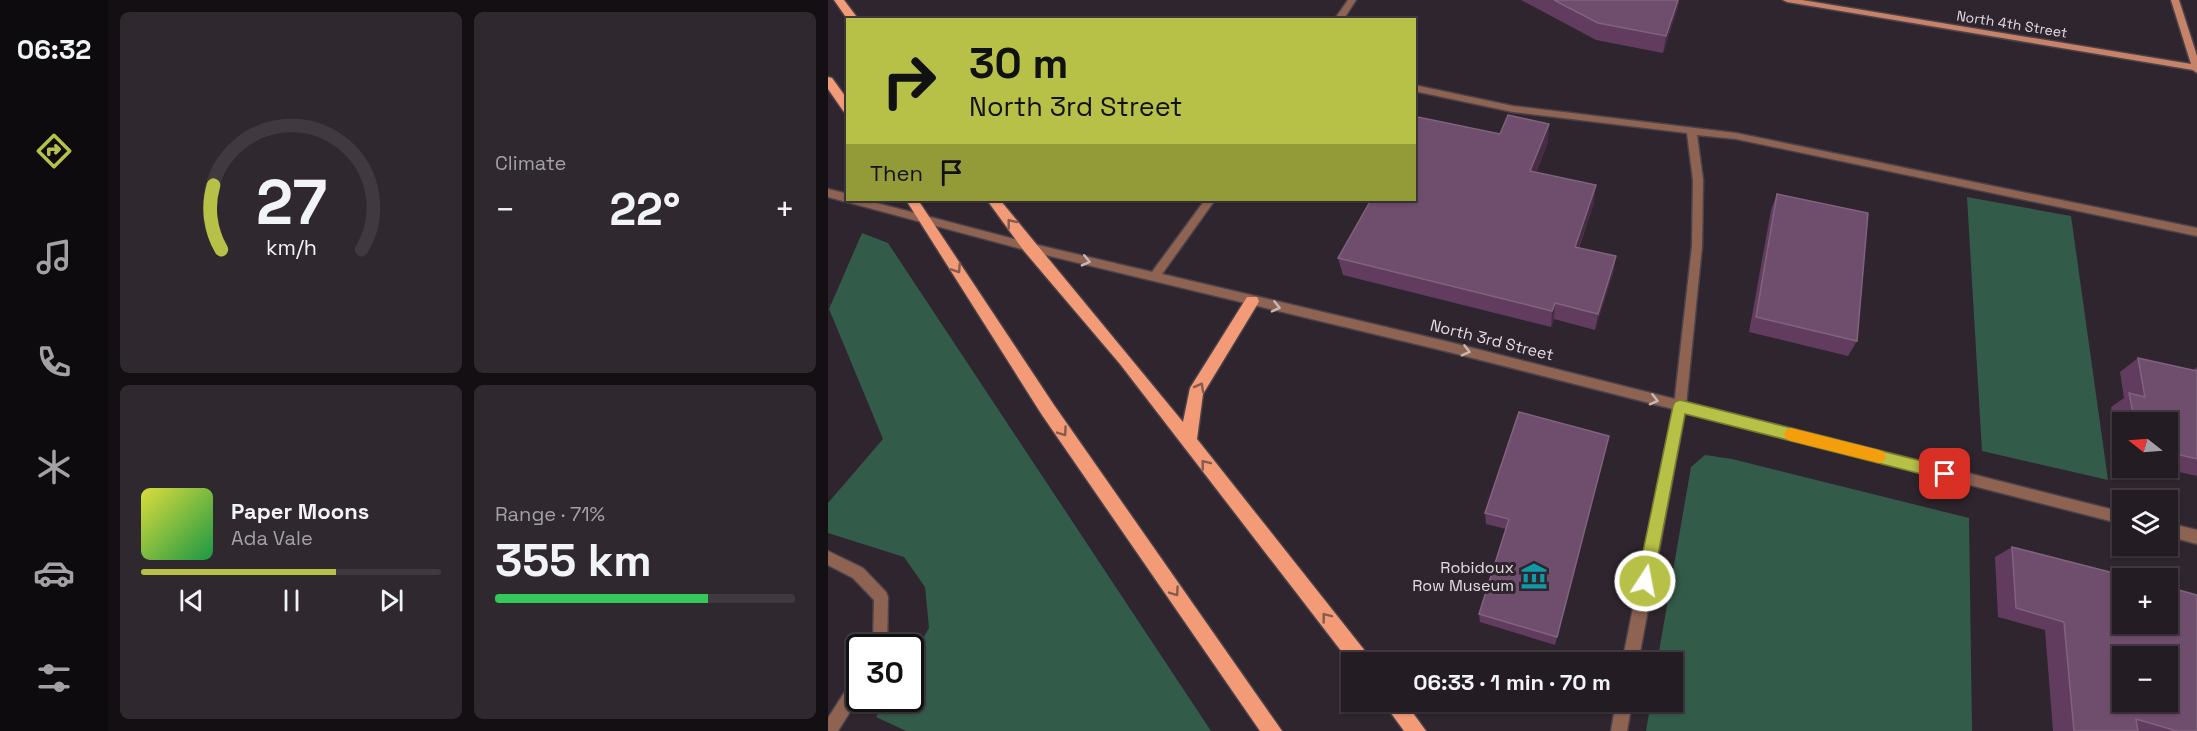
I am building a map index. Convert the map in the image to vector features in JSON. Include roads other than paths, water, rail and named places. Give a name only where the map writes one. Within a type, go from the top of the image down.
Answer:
[{"type":"main road","points":[[839,0],[852,18]]},
{"type":"main road","points":[[828,81],[846,106]]},
{"type":"main road","points":[[913,201],[1048,410],[1272,731]]},
{"type":"main road","points":[[994,201],[1029,247],[1125,360],[1353,652]]},
{"type":"main road","points":[[1188,443],[1196,393],[1252,302]]},
{"type":"main road","points":[[1401,712],[1416,731]]},
{"type":"street","points":[[1339,18],[1352,0]]},
{"type":"street","name":"North 4th Street","points":[[1787,0],[2197,69]]},
{"type":"street","points":[[2175,0],[2197,69]]},
{"type":"street","points":[[1416,88],[1513,109],[1736,136],[2197,232]]},
{"type":"street","points":[[1632,652],[1680,406],[1697,246],[1698,180],[1692,131]]},
{"type":"street","points":[[828,193],[846,198]]},
{"type":"street","name":"North 3rd Street","points":[[856,201],[1029,247],[1252,302],[1449,347],[2112,515]]},
{"type":"street","points":[[1154,277],[1209,201]]},
{"type":"street","points":[[2178,532],[2197,537]]},
{"type":"street","points":[[828,558],[858,573],[881,597],[880,634]]},
{"type":"street","points":[[829,731],[846,704]]},
{"type":"street","points":[[1618,731],[1621,712]]},
{"type":"place","name":"Robidoux Row Museum","points":[[1534,576]]}]
